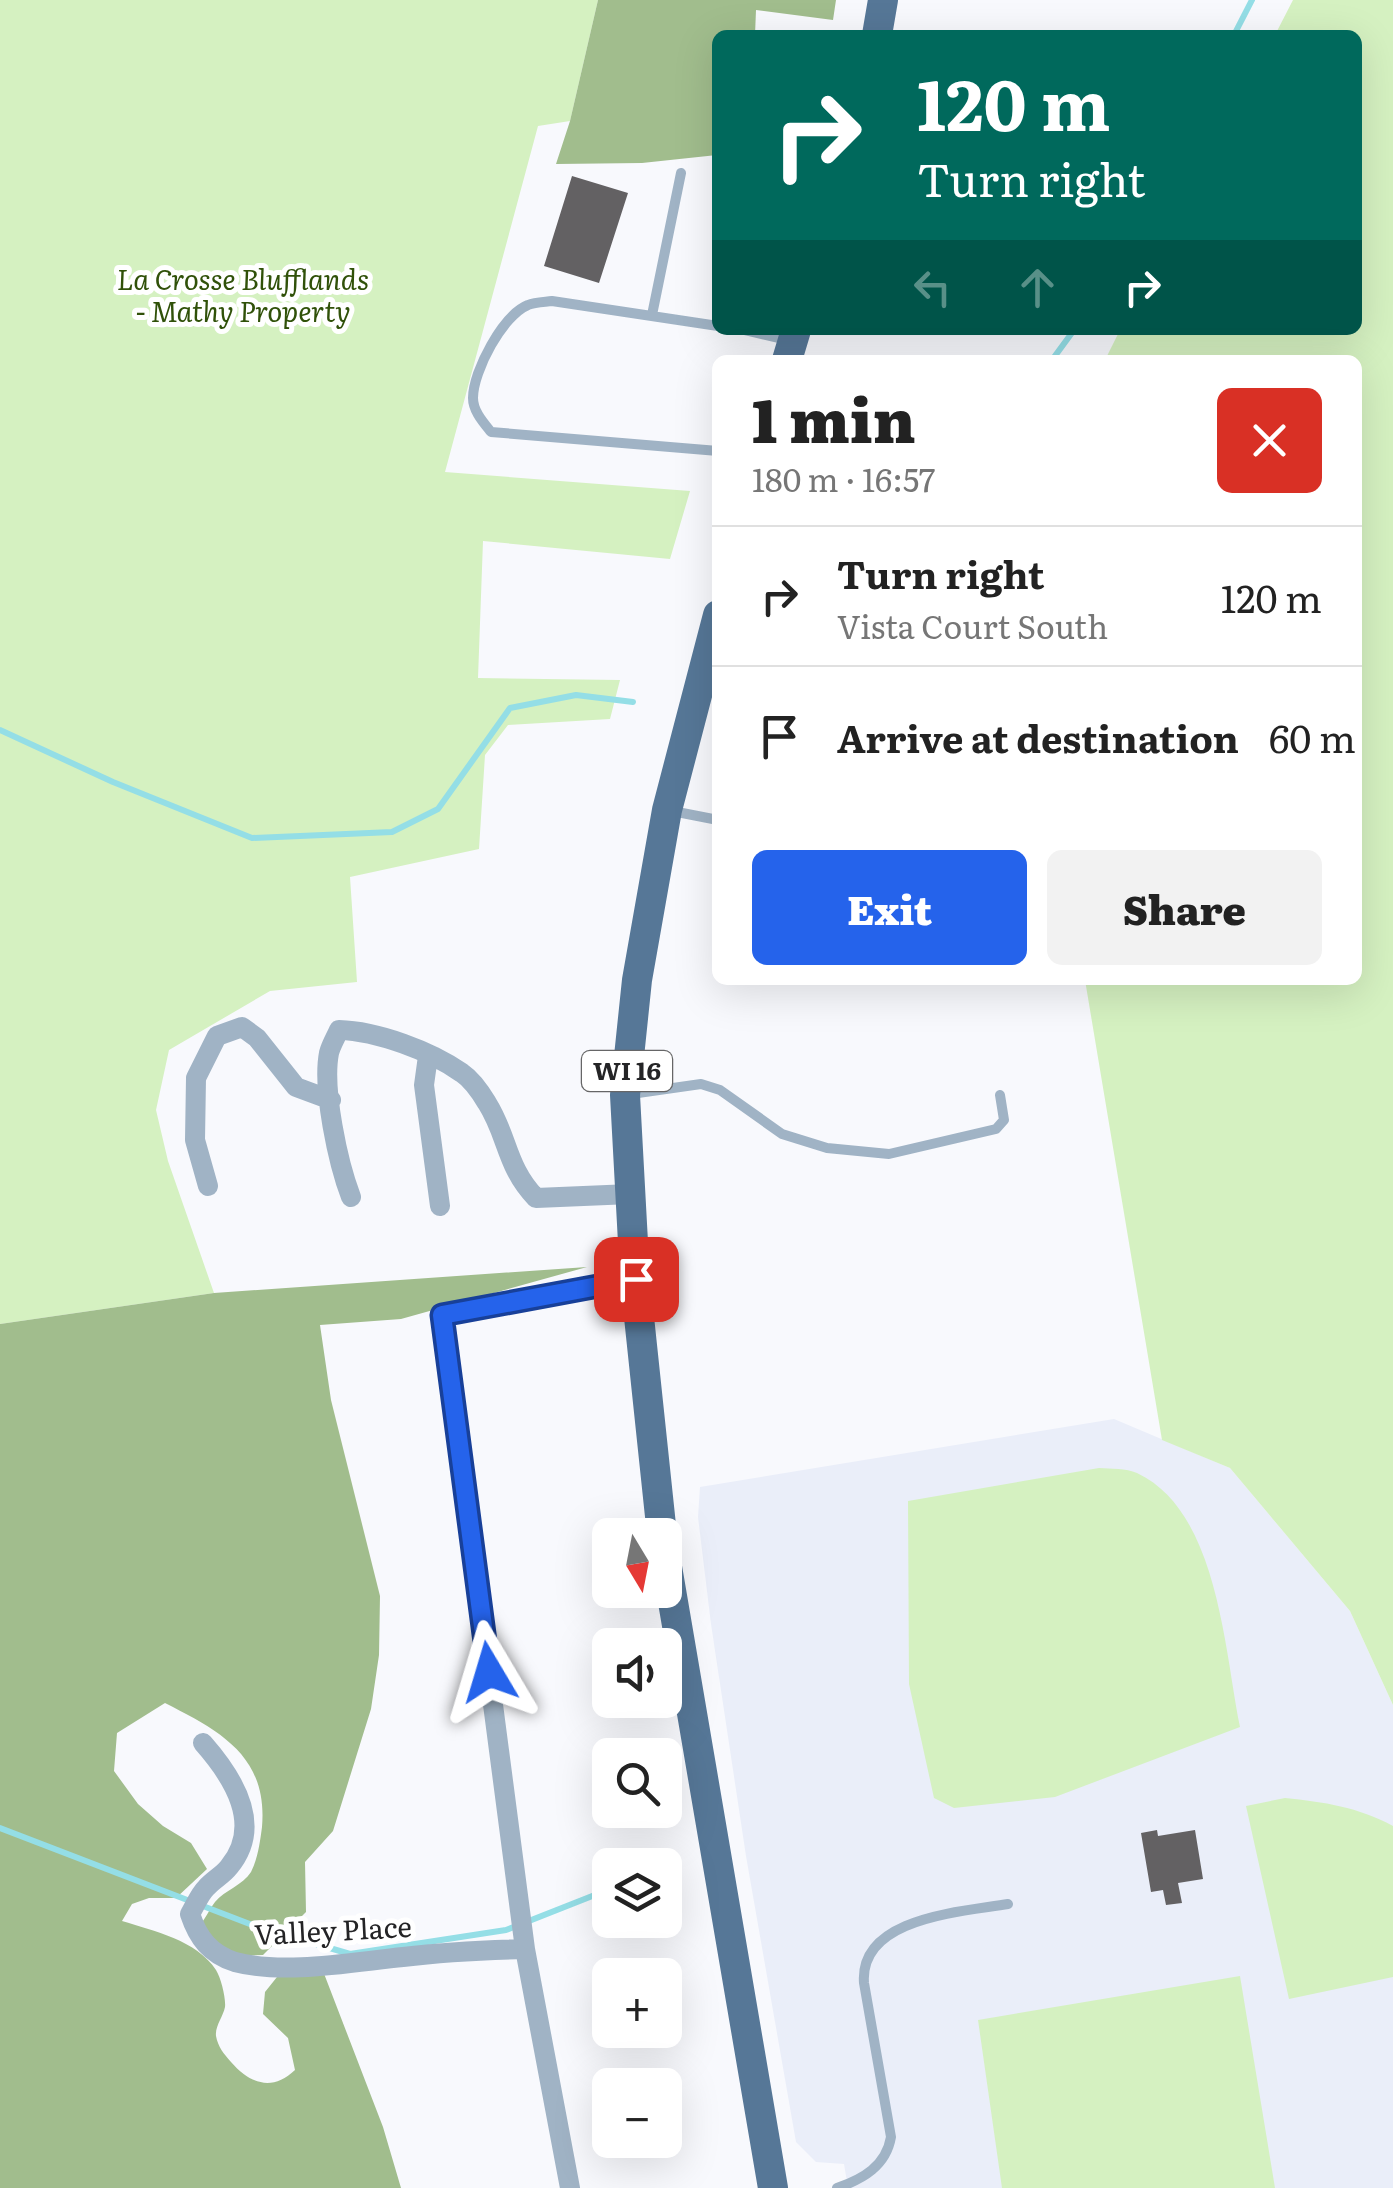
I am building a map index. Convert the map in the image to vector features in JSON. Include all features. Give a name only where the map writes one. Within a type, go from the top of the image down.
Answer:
[{"type":"main road","points":[[878,30],[883,0]]},
{"type":"main road","name":"WI 16","points":[[660,1518],[636,1279],[625,1095],[637,980],[666,810],[712,638]]},
{"type":"main road","points":[[674,1608],[772,2188]]},
{"type":"street","points":[[208,1186],[196,1140],[196,1078],[217,1036],[242,1027],[257,1038],[296,1088],[331,1100]]},
{"type":"street","points":[[351,1197],[340,1167],[331,1100],[329,1051],[339,1030],[363,1031],[465,1074],[488,1105],[518,1180],[536,1198],[630,1194]]},
{"type":"street","points":[[428,1056],[424,1084],[440,1206]]},
{"type":"street","points":[[570,2188],[525,1950],[442,1315],[636,1279]]},
{"type":"street","name":"Valley Place","points":[[203,1742],[228,1771],[239,1793],[245,1824],[240,1850],[228,1868],[204,1889],[190,1914],[204,1944],[218,1954],[259,1966],[304,1966],[434,1953],[525,1950]]},
{"type":"lane","points":[[652,315],[681,173]]},
{"type":"lane","points":[[712,325],[552,301],[528,305],[510,318],[493,342],[473,398],[478,417],[491,432],[712,450]]},
{"type":"lane","points":[[761,335],[792,344]]},
{"type":"lane","points":[[666,810],[712,819]]},
{"type":"lane","points":[[625,1095],[701,1084],[720,1090],[782,1134],[827,1148],[889,1154],[996,1129],[1004,1120],[1000,1094]]},
{"type":"lane","points":[[837,2188],[861,2178],[881,2163],[887,2156],[891,2137],[864,1983],[866,1960],[888,1935],[914,1922],[1008,1904]]},
{"type":"shaded area","points":[[1114,1419],[1230,1468],[1350,1611],[1393,1705],[1393,2188],[848,2188],[844,2164],[816,2162],[796,2142],[746,1856],[711,1624],[698,1517],[700,1487]]},
{"type":"green space","name":"La Crosse Blufflands - Mathy Property","points":[[0,0],[598,0],[570,121],[538,126],[445,472],[690,491],[670,559],[483,541],[478,678],[620,680],[610,719],[508,725],[485,755],[479,849],[350,877],[357,982],[270,991],[169,1050],[156,1110],[168,1161],[214,1293],[0,1324]]},
{"type":"green space","points":[[598,0],[836,0],[833,20],[756,10],[755,30],[712,30],[712,156],[642,163],[556,164]]},
{"type":"green space","points":[[1293,0],[1393,0],[1393,1705],[1350,1611],[1230,1468],[1162,1440],[1086,985],[1362,985],[1362,355],[1108,355],[1118,335],[1362,335],[1362,30],[1278,30]]},
{"type":"green space","points":[[587,1267],[401,1319],[320,1325],[331,1400],[380,1596],[379,1655],[371,1709],[333,1831],[305,1862],[306,1912],[263,1955],[238,1956],[206,1937],[203,1921],[219,1898],[248,1877],[257,1856],[262,1802],[248,1764],[221,1736],[165,1703],[117,1733],[114,1771],[138,1804],[191,1843],[207,1869],[176,1898],[149,1898],[132,1904],[122,1921],[174,1938],[208,1960],[218,1974],[225,1999],[216,2032],[218,2044],[239,2070],[262,2082],[279,2081],[295,2070],[288,2038],[263,2014],[265,1992],[277,1977],[323,1971],[383,2127],[401,2188],[0,2188],[0,1324],[214,1293]]},
{"type":"green space","points":[[1099,1468],[1137,1473],[1164,1492],[1185,1518],[1213,1585],[1240,1727],[1055,1797],[954,1808],[934,1798],[909,1684],[908,1501]]},
{"type":"green space","points":[[1285,1798],[1340,1806],[1393,1826],[1393,1977],[1289,1999],[1246,1806]]},
{"type":"green space","points":[[1240,1976],[1275,2188],[1002,2188],[978,2020]]},
{"type":"building","points":[[572,176],[628,193],[599,283],[544,266]]},
{"type":"building","points":[[1157,1830],[1158,1836],[1195,1830],[1203,1879],[1178,1883],[1182,1903],[1166,1905],[1163,1890],[1151,1892],[1141,1833]]},
{"type":"waterway","points":[[1237,30],[1252,0]]},
{"type":"waterway","points":[[1056,355],[1070,335]]},
{"type":"waterway","points":[[0,730],[113,782],[252,838],[392,832],[438,809],[510,708],[576,695],[633,702]]},
{"type":"waterway","points":[[0,1828],[255,1926],[350,1954],[506,1930],[592,1896]]},
{"type":"route","points":[[489,1672],[442,1315],[636,1279]]}]
